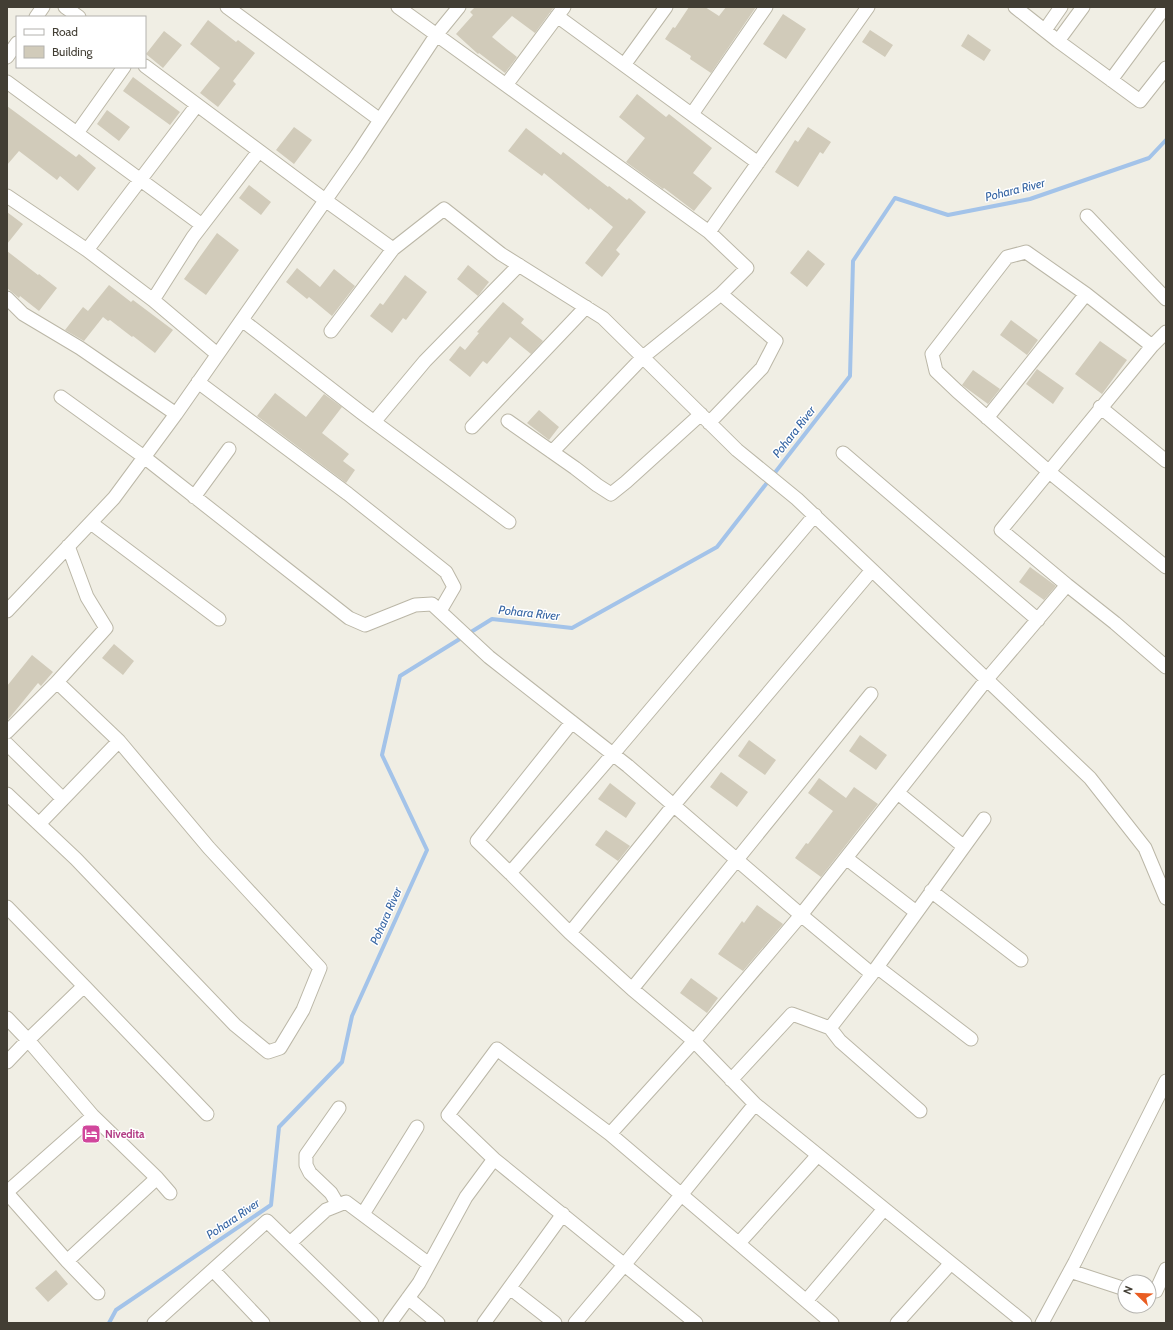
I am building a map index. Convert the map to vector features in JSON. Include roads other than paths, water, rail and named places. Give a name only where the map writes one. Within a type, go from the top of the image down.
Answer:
[{"type":"street","points":[[37,16],[43,7]]},
{"type":"street","points":[[65,7],[78,16]]},
{"type":"street","points":[[227,7],[380,120]]},
{"type":"street","points":[[398,7],[708,232],[747,268],[721,294],[643,357],[552,452]]},
{"type":"street","points":[[7,611],[114,498],[176,414],[242,320],[380,120],[437,34],[459,7]]},
{"type":"street","points":[[624,64],[666,7]]},
{"type":"street","points":[[692,114],[766,7]]},
{"type":"street","points":[[708,232],[868,7]]},
{"type":"street","points":[[1045,30],[1061,7]]},
{"type":"street","points":[[1058,41],[1083,7]]},
{"type":"street","points":[[1111,80],[1165,7]]},
{"type":"street","points":[[1021,9],[1058,41],[1140,101],[1166,68]]},
{"type":"street","points":[[506,85],[560,11],[624,64],[758,162]]},
{"type":"street","points":[[7,57],[16,44]]},
{"type":"street","points":[[146,67],[393,249]]},
{"type":"street","points":[[77,133],[123,68]]},
{"type":"street","points":[[7,82],[202,225]]},
{"type":"street","points":[[88,250],[197,105]]},
{"type":"street","points":[[152,300],[202,225],[259,151]]},
{"type":"street","points":[[7,196],[88,250],[218,354]]},
{"type":"street","points":[[331,331],[393,249],[444,209],[501,254],[603,318],[736,450],[798,499],[815,515],[1090,778],[1145,848],[1166,898]]},
{"type":"street","points":[[1087,216],[1166,299]]},
{"type":"street","points":[[1152,346],[1086,294],[1026,252],[1007,257],[932,354],[936,371],[987,418],[1048,471],[1166,567]]},
{"type":"street","points":[[374,422],[424,361],[519,265]]},
{"type":"street","points":[[508,421],[611,494],[705,418],[762,368],[776,341],[721,294]]},
{"type":"street","points":[[987,418],[1086,294]]},
{"type":"street","points":[[7,298],[23,314],[80,348],[176,414]]},
{"type":"street","points":[[472,427],[586,307]]},
{"type":"street","points":[[242,320],[374,422],[509,522]]},
{"type":"street","points":[[1166,332],[1152,346],[1100,408],[1001,530],[1115,623],[1166,667]]},
{"type":"street","points":[[198,382],[348,494],[446,572],[454,587],[445,615]]},
{"type":"street","points":[[61,397],[144,457],[349,618],[365,625],[415,605],[432,604],[489,657],[613,754],[801,915],[875,971],[971,1039]]},
{"type":"street","points":[[1100,408],[1166,461]]},
{"type":"street","points":[[194,497],[229,449]]},
{"type":"street","points":[[843,453],[1038,620]]},
{"type":"street","points":[[510,872],[613,754],[815,515]]},
{"type":"street","points":[[91,523],[219,619]]},
{"type":"street","points":[[7,732],[57,682],[106,628],[87,597],[68,546]]},
{"type":"street","points":[[570,932],[872,570]]},
{"type":"street","points":[[610,1134],[694,1040],[801,915],[987,680],[1067,585]]},
{"type":"street","points":[[7,794],[76,859],[234,1025],[268,1052],[280,1048],[303,1010],[320,968],[208,848],[119,741],[57,682]]},
{"type":"street","points":[[632,990],[871,694]]},
{"type":"street","points":[[572,722],[477,841],[632,990],[694,1040],[755,1104],[1025,1323]]},
{"type":"street","points":[[39,824],[119,741]]},
{"type":"street","points":[[7,744],[63,799]]},
{"type":"street","points":[[898,793],[963,846]]},
{"type":"street","points":[[830,1028],[875,971],[963,846],[984,819]]},
{"type":"street","points":[[846,858],[916,912]]},
{"type":"street","points":[[931,891],[1021,960]]},
{"type":"street","points":[[7,907],[207,1114]]},
{"type":"street","points":[[7,1062],[84,986]]},
{"type":"street","points":[[731,1080],[792,1014],[830,1028],[840,1041],[920,1111]]},
{"type":"street","points":[[7,1018],[28,1040],[93,1116],[157,1178],[170,1193]]},
{"type":"street","points":[[696,1323],[494,1159],[448,1115],[497,1049],[610,1134],[832,1323]]},
{"type":"street","points":[[1042,1323],[1070,1271],[1166,1081]]},
{"type":"street","points":[[575,1323],[755,1104]]},
{"type":"street","points":[[338,1205],[331,1193],[310,1173],[306,1165],[306,1155],[339,1108]]},
{"type":"street","points":[[93,1116],[7,1192],[67,1261],[98,1293]]},
{"type":"street","points":[[363,1214],[417,1127]]},
{"type":"street","points":[[739,1243],[818,1155]]},
{"type":"street","points":[[390,1323],[419,1283],[466,1198],[494,1159]]},
{"type":"street","points":[[67,1261],[157,1178]]},
{"type":"street","points":[[290,1243],[326,1210],[346,1202],[429,1264]]},
{"type":"street","points":[[806,1301],[884,1209]]},
{"type":"street","points":[[484,1323],[563,1214]]},
{"type":"street","points":[[157,1322],[267,1221],[372,1323]]},
{"type":"street","points":[[897,1323],[951,1263]]},
{"type":"street","points":[[1157,1289],[1166,1269]]},
{"type":"street","points":[[213,1270],[263,1323]]},
{"type":"street","points":[[1070,1271],[1117,1286]]},
{"type":"street","points":[[510,1288],[554,1323]]},
{"type":"street","points":[[408,1298],[438,1323]]},
{"type":"waterway","name":"Pohara River","points":[[109,1323],[116,1310],[271,1205],[279,1127],[342,1062],[352,1016],[427,850],[382,755],[400,676],[492,619],[572,628],[717,547],[850,376],[853,261],[895,198],[948,215],[1030,199],[1149,158],[1166,140]]},
{"type":"place","name":"Nivedita","points":[[91,1134]]}]
